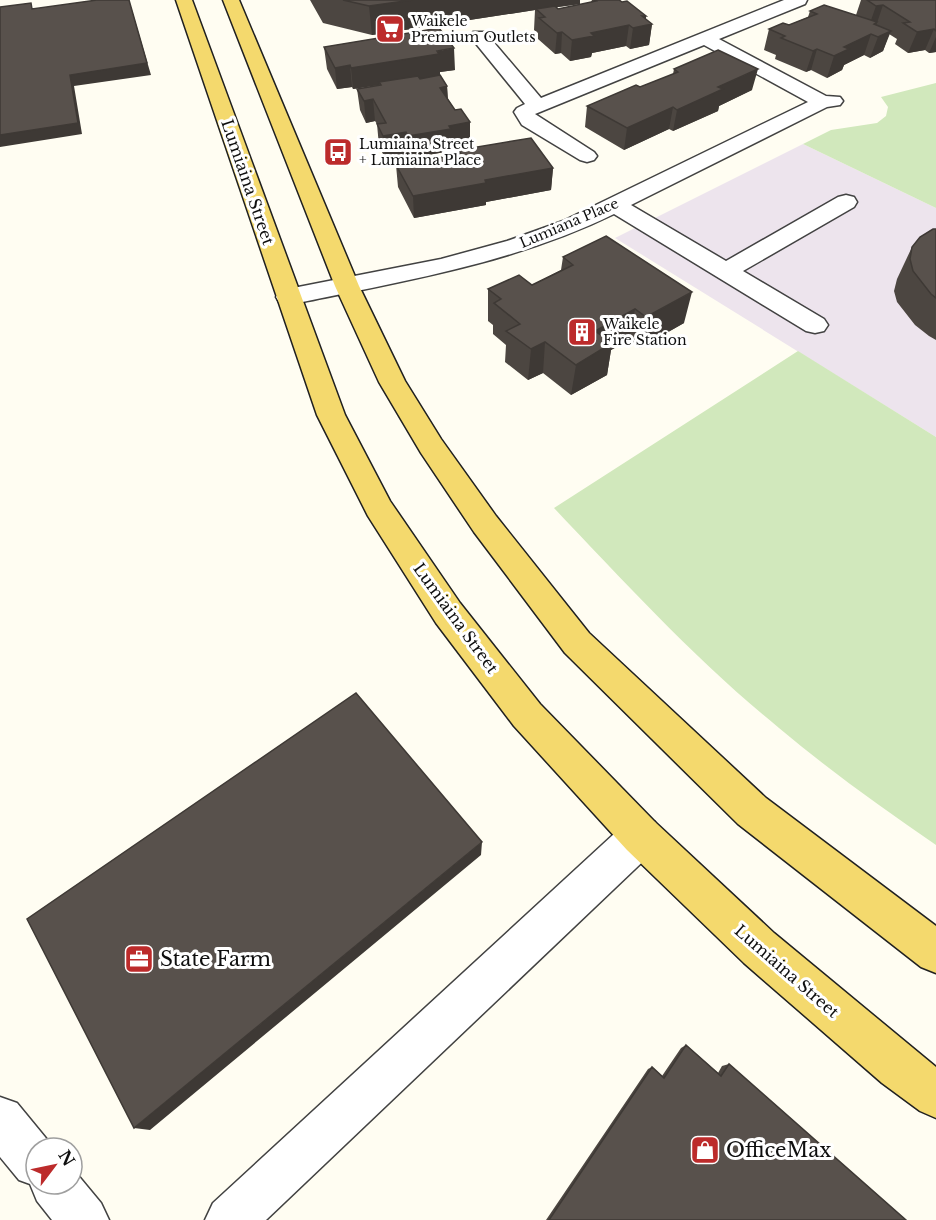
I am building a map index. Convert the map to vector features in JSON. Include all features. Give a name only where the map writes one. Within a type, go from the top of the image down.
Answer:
[{"type":"main road","name":"Lumiaina Street","points":[[184,0],[331,415],[379,508],[448,613],[527,715],[641,836],[759,948],[898,1067],[936,1095]]},
{"type":"main road","points":[[231,0],[347,286],[392,381],[431,447],[485,524],[576,643],[752,811],[936,952]]},
{"type":"street","points":[[587,156],[529,121],[524,112],[799,0]]},
{"type":"street","points":[[479,36],[537,106]]},
{"type":"street","name":"Lumiana Place","points":[[288,297],[489,254],[570,226],[828,102],[705,38]]},
{"type":"street","points":[[726,271],[846,202]]},
{"type":"street","points":[[615,205],[815,325]]},
{"type":"street","points":[[230,1220],[641,836]]},
{"type":"street","points":[[0,1120],[24,1149]]},
{"type":"street","points":[[64,1196],[84,1220]]},
{"type":"shaded area","points":[[803,144],[936,208],[936,437],[615,238]]},
{"type":"green space","points":[[936,83],[936,208],[803,144],[831,130],[877,123],[886,116],[888,107],[881,97]]},
{"type":"green space","points":[[798,351],[936,437],[936,845],[836,774],[749,703],[663,622],[554,508]]},
{"type":"building","points":[[97,0],[129,0],[147,63],[70,75],[78,123],[0,135],[0,7],[31,3],[32,9]]},
{"type":"building","points":[[343,0],[412,0],[369,6]]},
{"type":"building","points":[[594,0],[627,1],[646,16],[642,16],[652,24],[633,28],[629,25],[591,33],[594,36],[572,40],[562,32],[557,33],[539,18],[545,17],[536,9],[555,6],[558,9],[596,1]]},
{"type":"building","points":[[867,0],[936,0],[936,31],[934,29],[917,32],[903,23],[910,22],[883,5],[876,6]]},
{"type":"building","points":[[824,5],[877,22],[874,24],[891,31],[878,37],[871,34],[844,47],[849,49],[834,56],[817,49],[813,51],[781,38],[785,36],[769,29],[783,23],[789,25],[817,14],[810,11]]},
{"type":"building","points":[[439,28],[454,48],[437,51],[439,54],[351,68],[350,65],[335,68],[324,47]]},
{"type":"building","points":[[718,50],[758,69],[718,87],[723,89],[677,110],[673,107],[627,128],[587,106],[636,85],[640,87],[678,72],[674,69]]},
{"type":"building","points":[[440,75],[447,86],[440,88],[455,110],[461,109],[470,122],[449,126],[451,129],[408,136],[406,132],[383,136],[377,124],[386,123],[373,99],[364,101],[357,89],[381,85],[379,82]]},
{"type":"building","points":[[531,138],[553,168],[413,196],[396,165],[461,154],[459,150]]},
{"type":"building","points":[[936,229],[936,298],[913,271],[910,259],[912,247],[920,237]]},
{"type":"building","points":[[606,236],[692,292],[646,317],[635,309],[595,331],[612,343],[576,365],[545,342],[531,349],[506,331],[520,324],[494,303],[501,299],[488,289],[519,275],[532,285],[573,265],[563,257]]},
{"type":"building","points":[[356,693],[482,842],[134,1128],[27,919]]},
{"type":"building","name":"OfficeMax","points":[[686,1045],[721,1076],[729,1064],[906,1220],[549,1220],[652,1067],[664,1078]]},
{"type":"place","name":"Waikele Premium Outlets","points":[[390,29]]},
{"type":"place","name":"Lumiaina Street + Lumiaina Place","points":[[338,152]]},
{"type":"place","name":"Waikele Fire Station","points":[[582,332]]},
{"type":"place","name":"State Farm","points":[[139,959]]},
{"type":"place","name":"OfficeMax","points":[[705,1150]]}]
